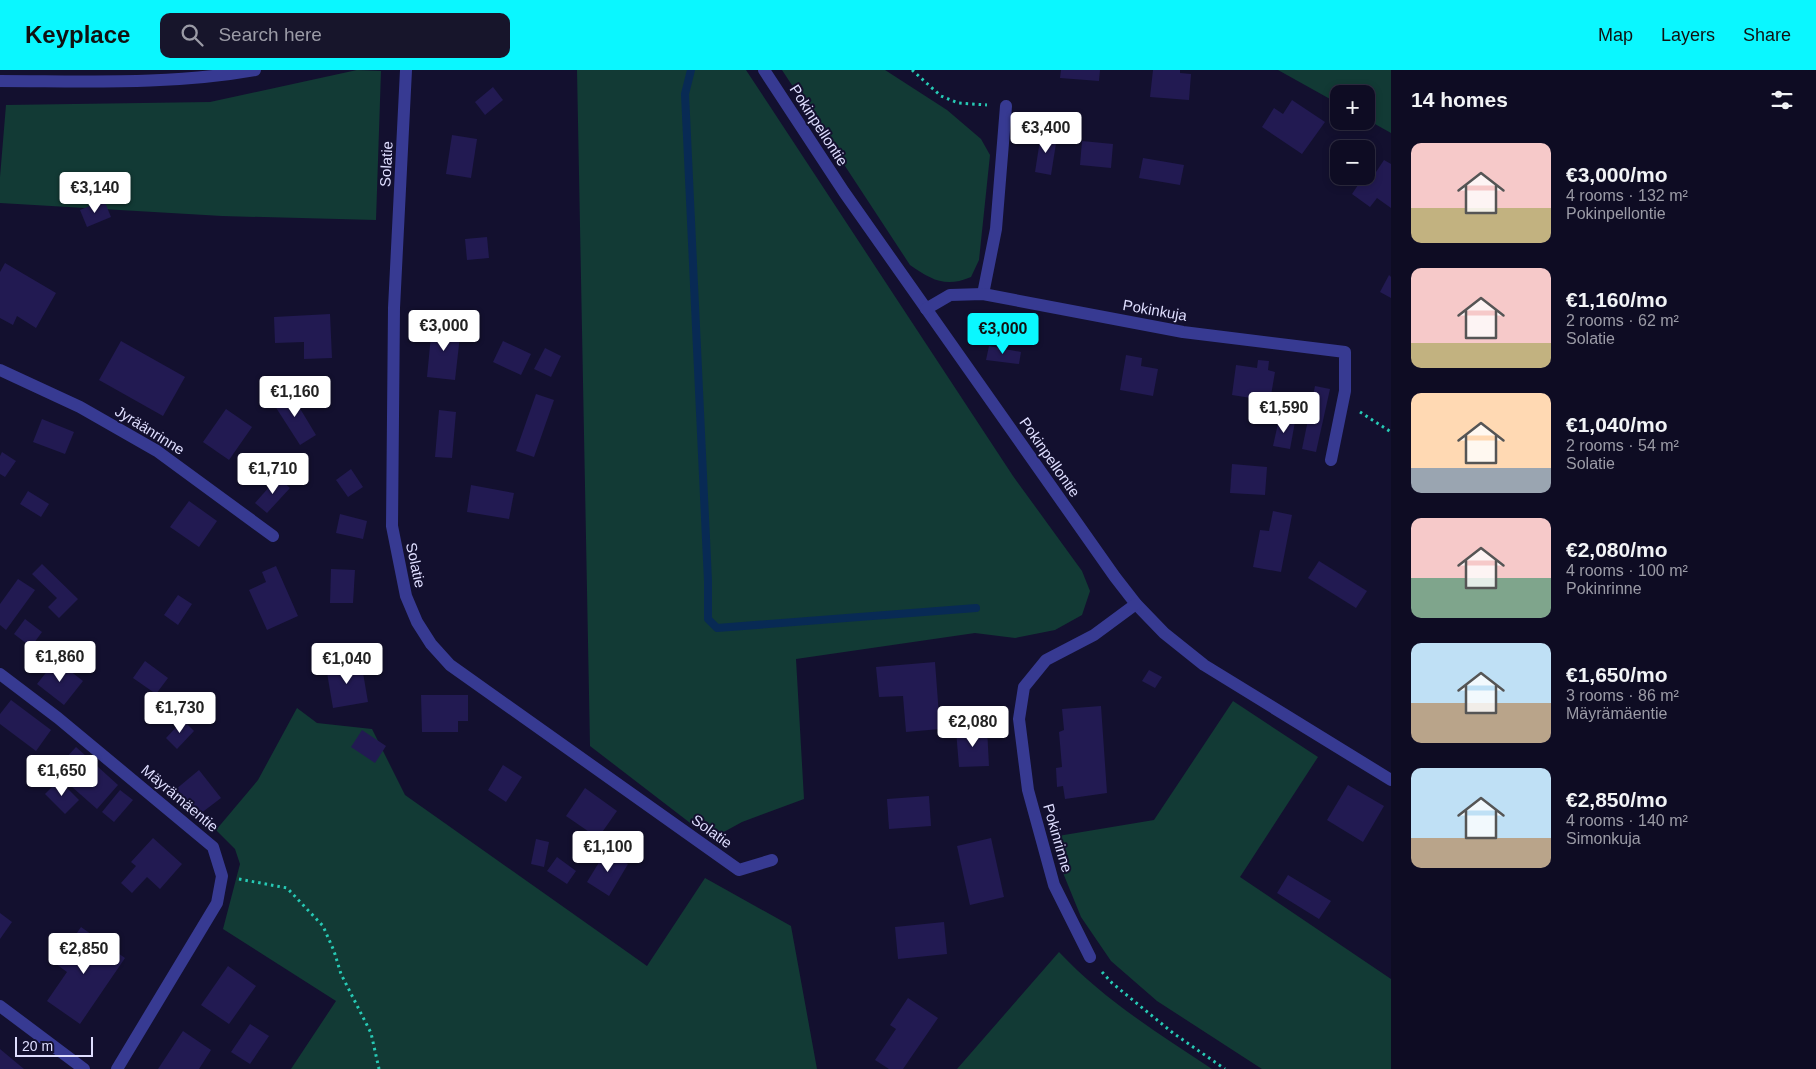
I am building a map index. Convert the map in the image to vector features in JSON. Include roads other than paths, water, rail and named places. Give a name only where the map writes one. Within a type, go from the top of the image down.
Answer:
[{"type":"street","points":[[0,81],[122,82],[225,75],[255,70]]},
{"type":"street","name":"Solatie","points":[[406,70],[394,308],[392,526],[406,596],[417,622],[431,644],[450,665],[739,870],[772,860]]},
{"type":"street","name":"Pokinpellontie","points":[[764,70],[844,192],[1115,577],[1136,604],[1164,633],[1204,665],[1391,780]]},
{"type":"street","points":[[983,294],[996,229],[1006,106]]},
{"type":"street","name":"Pokinkuja","points":[[926,309],[950,295],[983,294],[1183,332],[1345,352],[1345,391],[1331,460]]},
{"type":"street","name":"Jyräänrinne","points":[[0,370],[80,407],[157,451],[272,536]]},
{"type":"street","name":"Pokinrinne","points":[[1090,957],[1054,885],[1028,790],[1019,719],[1024,687],[1046,660],[1094,635],[1136,604]]},
{"type":"street","name":"Mäyrämäentie","points":[[0,674],[58,718],[213,847],[222,876],[217,902],[116,1069]]},
{"type":"street","points":[[0,1006],[84,1069]]},
{"type":"waterway","points":[[691,70],[685,94],[708,581],[708,619],[717,628],[976,608]]}]
